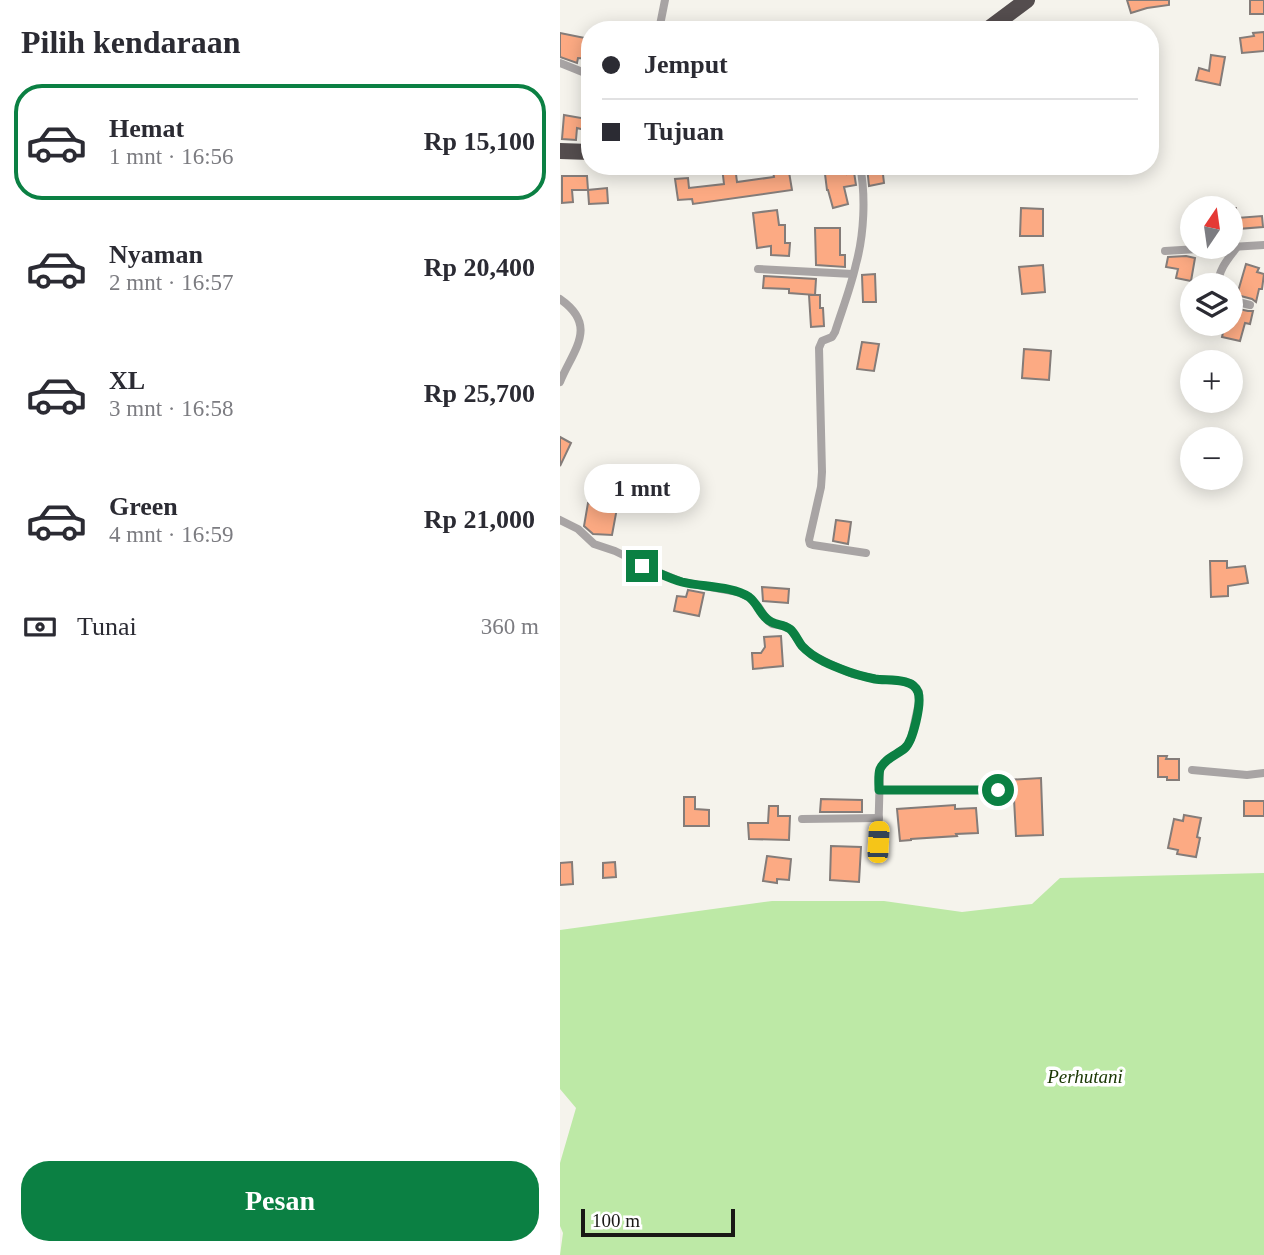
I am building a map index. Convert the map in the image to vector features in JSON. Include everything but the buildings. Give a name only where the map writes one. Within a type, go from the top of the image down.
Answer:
[{"type":"highway","points":[[999,21],[1027,0]]},
{"type":"highway","points":[[560,151],[581,152]]},
{"type":"street","points":[[661,21],[666,0]]},
{"type":"street","points":[[560,63],[581,71]]},
{"type":"street","points":[[861,175],[863,199],[859,248],[853,274],[835,332],[832,337],[822,341],[819,348],[822,472],[809,542],[866,553]]},
{"type":"street","points":[[1243,247],[1264,246]]},
{"type":"street","points":[[1165,251],[1180,250]]},
{"type":"street","points":[[758,269],[853,274]]},
{"type":"street","points":[[560,299],[577,316],[581,330],[574,355],[560,382]]},
{"type":"street","points":[[1243,303],[1250,305]]},
{"type":"street","points":[[560,520],[578,529],[594,544],[682,582],[738,592],[750,597],[767,620],[791,630],[812,655],[831,665],[853,674],[900,681],[915,687],[919,692],[919,702],[911,739],[906,747],[887,760],[880,769],[878,842]]},
{"type":"street","points":[[1192,770],[1264,774]]},
{"type":"street","points":[[879,790],[998,790]]},
{"type":"street","points":[[802,819],[880,818]]},
{"type":"green space","name":"Perhutani","points":[[1264,873],[1264,1255],[560,1255],[563,1233],[560,1226],[560,1163],[576,1108],[560,1089],[560,930],[772,901],[884,901],[962,912],[1032,904],[1060,878]]},
{"type":"route","points":[[642,566],[682,582],[738,592],[750,597],[767,620],[791,630],[812,655],[853,674],[900,681],[915,687],[919,692],[919,702],[911,739],[906,747],[887,760],[880,769],[879,790],[998,790]]}]
